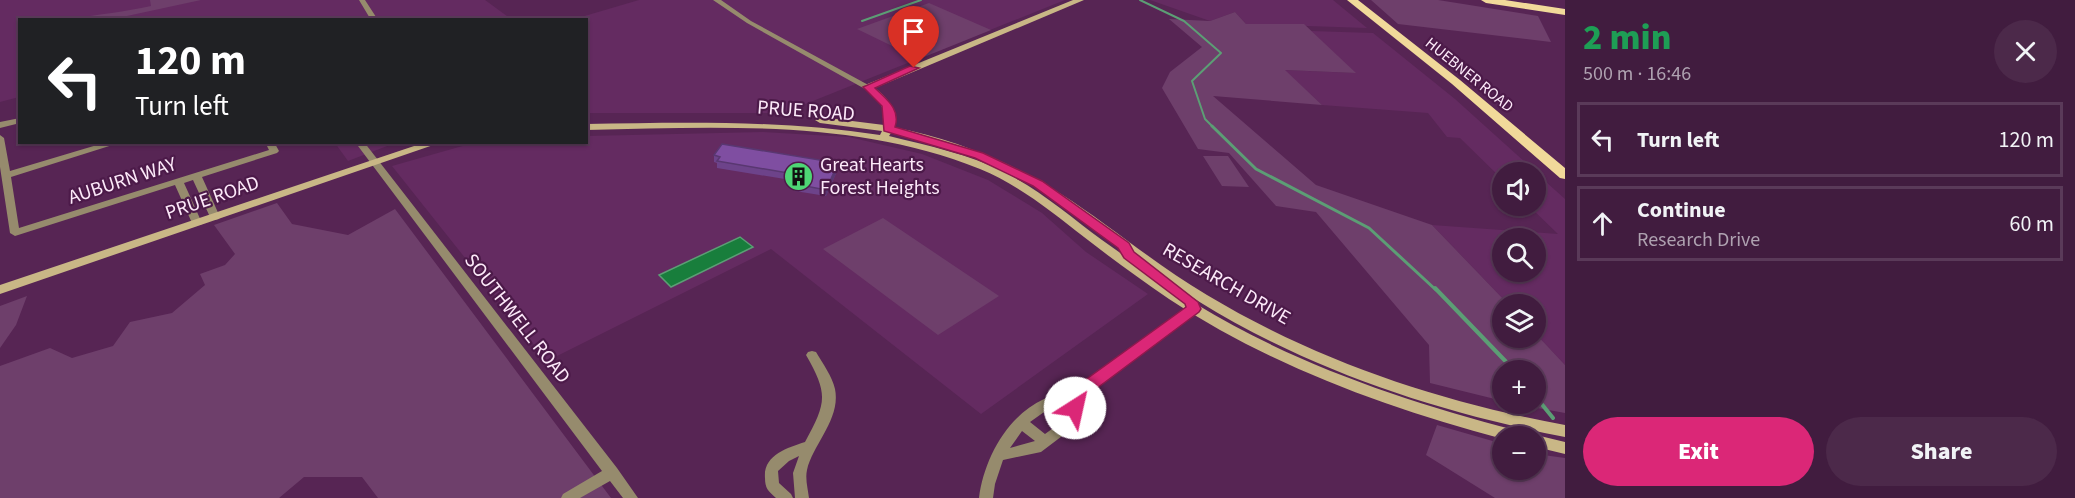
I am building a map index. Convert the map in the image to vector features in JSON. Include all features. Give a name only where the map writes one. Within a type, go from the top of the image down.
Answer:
[{"type":"main road","name":"PRUE ROAD","points":[[588,127],[716,125],[811,127],[887,133],[891,122],[888,105],[868,87],[1080,0]]},
{"type":"main road","name":"HUEBNER ROAD","points":[[1352,0],[1456,82],[1565,175]]},
{"type":"main road","points":[[1486,0],[1565,12]]},
{"type":"main road","name":"RESEARCH DRIVE","points":[[887,133],[987,168],[1025,189],[1194,309],[1256,343],[1345,382],[1423,410],[1492,430]]},
{"type":"main road","name":"RESEARCH DRIVE","points":[[887,133],[979,155],[1005,166],[1051,193],[1124,246],[1206,300],[1264,332],[1422,394],[1507,418],[1565,431]]},
{"type":"main road","name":"PRUE ROAD","points":[[0,290],[431,144]]},
{"type":"main road","points":[[987,168],[1003,171],[1051,193],[1054,199],[1104,238],[1104,247]]},
{"type":"main road","points":[[1124,246],[1129,255],[1186,295],[1194,309],[1204,308],[1219,313],[1307,354],[1323,357]]},
{"type":"main road","points":[[1546,443],[1565,448]]},
{"type":"street","points":[[362,0],[374,18]]},
{"type":"street","points":[[716,0],[749,22],[868,87]]},
{"type":"street","points":[[0,125],[18,120]]},
{"type":"street","points":[[0,138],[6,175],[111,144]]},
{"type":"street","name":"SOUTHWELL ROAD","points":[[360,144],[632,498]]},
{"type":"street","name":"AUBURN WAY","points":[[6,175],[15,233],[196,175],[272,147]]},
{"type":"street","points":[[196,175],[215,217]]},
{"type":"street","points":[[178,181],[197,223]]},
{"type":"street","points":[[186,198],[203,192]]},
{"type":"street","points":[[986,498],[987,480],[1014,430],[1021,423],[1048,402],[1076,396],[1194,309]]},
{"type":"street","points":[[802,498],[799,472],[831,399],[826,376],[812,356]]},
{"type":"street","points":[[1000,455],[1036,448],[1045,442],[1073,420],[1076,396]]},
{"type":"street","points":[[1021,423],[1045,442]]},
{"type":"street","points":[[786,498],[772,486],[771,469],[778,460],[792,452],[812,446]]},
{"type":"street","points":[[568,498],[612,472]]},
{"type":"shaded area","points":[[0,0],[485,0],[510,18],[18,18],[18,97],[0,102]]},
{"type":"shaded area","points":[[150,0],[201,0],[118,18],[79,18],[131,10],[151,6]]},
{"type":"shaded area","points":[[639,0],[1065,0],[783,113],[588,113],[588,18],[578,18]]},
{"type":"shaded area","points":[[1150,0],[1333,0],[1367,28],[1246,24],[1235,12],[1210,21]]},
{"type":"shaded area","points":[[1371,0],[1438,0],[1538,16],[1551,42],[1398,24]]},
{"type":"shaded area","points":[[929,3],[991,30],[919,59],[857,29]]},
{"type":"shaded area","points":[[1235,12],[1246,24],[1304,24],[1356,73],[1285,70],[1322,105],[1213,96],[1316,185],[1432,225],[1498,294],[1492,294],[1492,348],[1546,348],[1546,345],[1565,365],[1565,413],[1546,410],[1546,360],[1492,360],[1492,398],[1430,383],[1429,345],[1316,212],[1276,206],[1229,153],[1198,149],[1162,88],[1170,72],[1202,47],[1169,19],[1210,21]]},
{"type":"shaded area","points":[[1311,31],[1373,33],[1455,99],[1525,162],[1492,162],[1492,169],[1460,138],[1447,137],[1428,113],[1322,105],[1284,70],[1355,73]]},
{"type":"shaded area","points":[[763,132],[849,137],[922,154],[988,180],[1042,213],[1086,252],[1148,294],[981,414],[771,249],[547,361],[392,166],[469,144],[588,144],[588,136]]},
{"type":"shaded area","points":[[336,144],[392,144],[348,161]]},
{"type":"shaded area","points":[[1203,156],[1228,156],[1249,187],[1222,186]]},
{"type":"shaded area","points":[[1546,182],[1565,199],[1565,365],[1546,345],[1546,294],[1498,294],[1432,225],[1492,229],[1492,282],[1546,282],[1546,233],[1558,234],[1539,216],[1546,216]]},
{"type":"shaded area","points":[[277,203],[292,224],[348,235],[395,209],[611,498],[378,498],[362,477],[304,477],[279,498],[0,498],[0,366],[50,348],[72,358],[113,346],[130,322],[172,313],[205,285],[200,274],[225,265],[235,254],[214,225]]},
{"type":"shaded area","points":[[883,218],[999,296],[938,335],[823,249]]},
{"type":"shaded area","points":[[740,237],[753,247],[671,287],[659,275]]},
{"type":"shaded area","points":[[27,296],[16,325],[0,348],[0,306]]},
{"type":"shaded area","points":[[1437,425],[1492,441],[1492,480],[1546,480],[1546,455],[1565,458],[1565,498],[1495,498],[1426,455]]},
{"type":"building","name":"Great Hearts Forest Heights","points":[[722,144],[838,163],[826,190],[795,184],[800,175],[717,161],[720,157],[714,155]]},
{"type":"waterway","points":[[862,21],[921,0]]},
{"type":"waterway","points":[[1140,0],[1184,21],[1221,53],[1192,81],[1205,119],[1212,126]]},
{"type":"waterway","points":[[1212,126],[1256,169],[1369,228],[1436,290]]},
{"type":"waterway","points":[[1435,288],[1504,360]]},
{"type":"waterway","points":[[1546,409],[1553,418]]},
{"type":"place","name":"Great Hearts Forest Heights","points":[[799,176]]},
{"type":"route","points":[[914,68],[868,87],[888,105],[891,122],[888,129],[979,155],[1037,184],[1124,246],[1124,250],[1129,255],[1177,288],[1191,302],[1194,309],[1076,396],[1075,408]]}]
